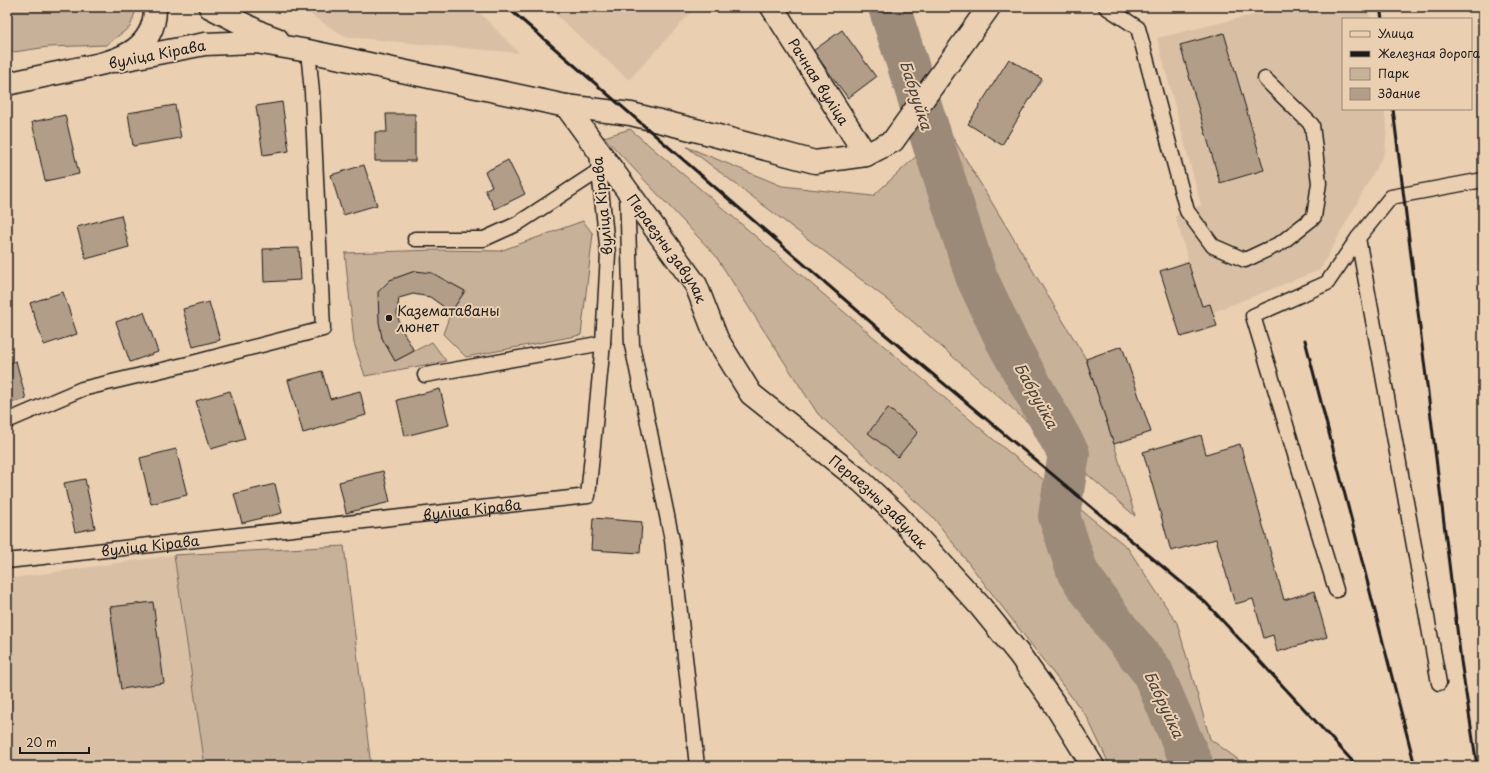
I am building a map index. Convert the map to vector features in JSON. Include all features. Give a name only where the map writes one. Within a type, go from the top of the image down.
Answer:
[{"type":"street","points":[[111,62],[140,46],[147,38],[154,21],[155,7]]},
{"type":"street","points":[[210,7],[261,33],[308,51]]},
{"type":"street","name":"Рачная вуліца","points":[[772,7],[866,155]]},
{"type":"street","points":[[566,106],[630,114],[815,162],[866,155],[893,141],[989,7]]},
{"type":"street","name":"вуліца Кірава","points":[[7,84],[205,44],[256,42],[308,51],[566,106]]},
{"type":"street","name":"Пераезны завулак","points":[[566,106],[696,284],[718,339],[751,394],[862,482],[902,519],[980,606],[1019,654],[1055,705],[1093,766]]},
{"type":"lane","points":[[1106,7],[1138,28],[1187,211],[1213,246],[1245,260],[1281,243],[1314,217],[1319,183],[1312,125],[1265,79]]},
{"type":"lane","points":[[7,421],[82,389],[192,363],[323,329],[312,92],[308,51]]},
{"type":"lane","name":"вуліца Кірава","points":[[7,561],[588,496],[603,343],[608,254],[600,170],[596,146]]},
{"type":"lane","points":[[415,239],[484,239],[517,224],[600,170]]},
{"type":"lane","points":[[1336,590],[1252,316],[1327,283],[1358,238],[1391,197],[1483,180]]},
{"type":"lane","points":[[627,189],[632,345],[672,540],[697,766]]},
{"type":"lane","points":[[1358,238],[1439,683]]},
{"type":"lane","points":[[425,375],[603,343]]},
{"type":"shaded area","points":[[298,7],[474,7],[519,53],[346,37]]},
{"type":"shaded area","points":[[547,7],[696,7],[629,80]]},
{"type":"shaded area","points":[[1286,7],[1368,7],[1370,18],[1342,18],[1342,110],[1384,110],[1387,126],[1385,152],[1320,270],[1213,312],[1210,304],[1202,306],[1175,216],[1201,205],[1157,38]]},
{"type":"shaded area","points":[[174,555],[205,766],[7,766],[7,579]]},
{"type":"green space","points":[[7,7],[137,7],[130,27],[106,45],[48,47],[7,53]]},
{"type":"green space","points":[[947,128],[1086,359],[1114,444],[1135,516],[888,300],[687,147],[782,186],[873,196]]},
{"type":"green space","points":[[630,129],[994,440],[1127,547],[1177,623],[1210,739],[1247,766],[1110,766],[1087,717],[933,517],[818,414],[715,255],[604,137]]},
{"type":"green space","points":[[583,221],[593,234],[581,335],[466,357],[443,334],[451,312],[465,291],[432,273],[415,271],[390,280],[379,292],[382,338],[395,361],[432,342],[446,361],[365,376],[354,343],[345,253],[435,250],[500,251]]},
{"type":"green space","points":[[344,546],[371,766],[205,766],[174,555]]},
{"type":"building","points":[[842,30],[876,77],[848,98],[813,51]]},
{"type":"building","points":[[1224,33],[1264,170],[1220,183],[1180,45]]},
{"type":"building","points":[[1009,59],[1042,79],[1002,145],[968,124]]},
{"type":"building","points":[[282,102],[289,151],[263,155],[256,106]]},
{"type":"building","points":[[175,105],[181,138],[133,146],[128,113]]},
{"type":"building","points":[[386,114],[415,114],[415,161],[375,161],[375,132],[387,132]]},
{"type":"building","points":[[65,115],[79,174],[45,181],[32,122]]},
{"type":"building","points":[[508,160],[525,194],[495,209],[485,190],[492,186],[485,172]]},
{"type":"building","points":[[364,165],[377,205],[343,215],[331,175]]},
{"type":"building","points":[[121,215],[129,247],[86,259],[77,227]]},
{"type":"building","points":[[299,248],[301,280],[264,282],[263,249]]},
{"type":"building","points":[[1188,262],[1202,306],[1210,304],[1217,326],[1181,337],[1160,271]]},
{"type":"building","name":"Казематаваны люнет","points":[[415,271],[432,273],[465,291],[451,312],[430,297],[413,294],[399,298],[397,313],[401,328],[414,351],[395,361],[382,338],[379,322],[378,292],[390,280]]},
{"type":"building","points":[[63,292],[77,334],[44,345],[30,303]]},
{"type":"building","points":[[209,302],[220,340],[193,347],[183,309]]},
{"type":"building","points":[[144,312],[158,352],[130,362],[116,322]]},
{"type":"building","points":[[1122,346],[1151,432],[1114,444],[1086,359]]},
{"type":"building","points":[[16,361],[26,399],[10,403],[7,391],[7,364]]},
{"type":"building","points":[[322,371],[330,399],[360,391],[366,415],[303,433],[288,380]]},
{"type":"building","points":[[440,389],[449,425],[405,436],[397,400]]},
{"type":"building","points":[[230,391],[245,439],[211,449],[196,401]]},
{"type":"building","points":[[888,408],[918,432],[898,457],[868,433]]},
{"type":"building","points":[[1201,435],[1206,454],[1240,444],[1284,600],[1314,591],[1327,637],[1277,652],[1273,635],[1264,638],[1253,599],[1235,604],[1216,539],[1171,551],[1143,452]]},
{"type":"building","points":[[176,449],[187,495],[151,504],[140,458]]},
{"type":"building","points":[[383,471],[390,502],[346,513],[339,482]]},
{"type":"building","points":[[85,479],[95,528],[75,532],[64,483]]},
{"type":"building","points":[[275,484],[282,513],[242,523],[234,494]]},
{"type":"building","points":[[593,518],[642,522],[640,553],[591,550]]},
{"type":"building","points":[[153,602],[164,683],[121,689],[110,607]]},
{"type":"waterway","name":"Бабруйка","points":[[889,7],[976,276],[1006,340],[1069,454],[1059,516],[1078,573],[1118,629],[1152,671],[1193,766]]},
{"type":"railway","points":[[507,7],[881,331],[1206,603],[1357,766]]},
{"type":"railway","points":[[1380,7],[1382,18]]},
{"type":"railway","points":[[1393,110],[1461,661],[1477,766]]},
{"type":"railway","points":[[1305,340],[1415,766]]},
{"type":"place","name":"Казематаваны люнет","points":[[389,318]]}]
